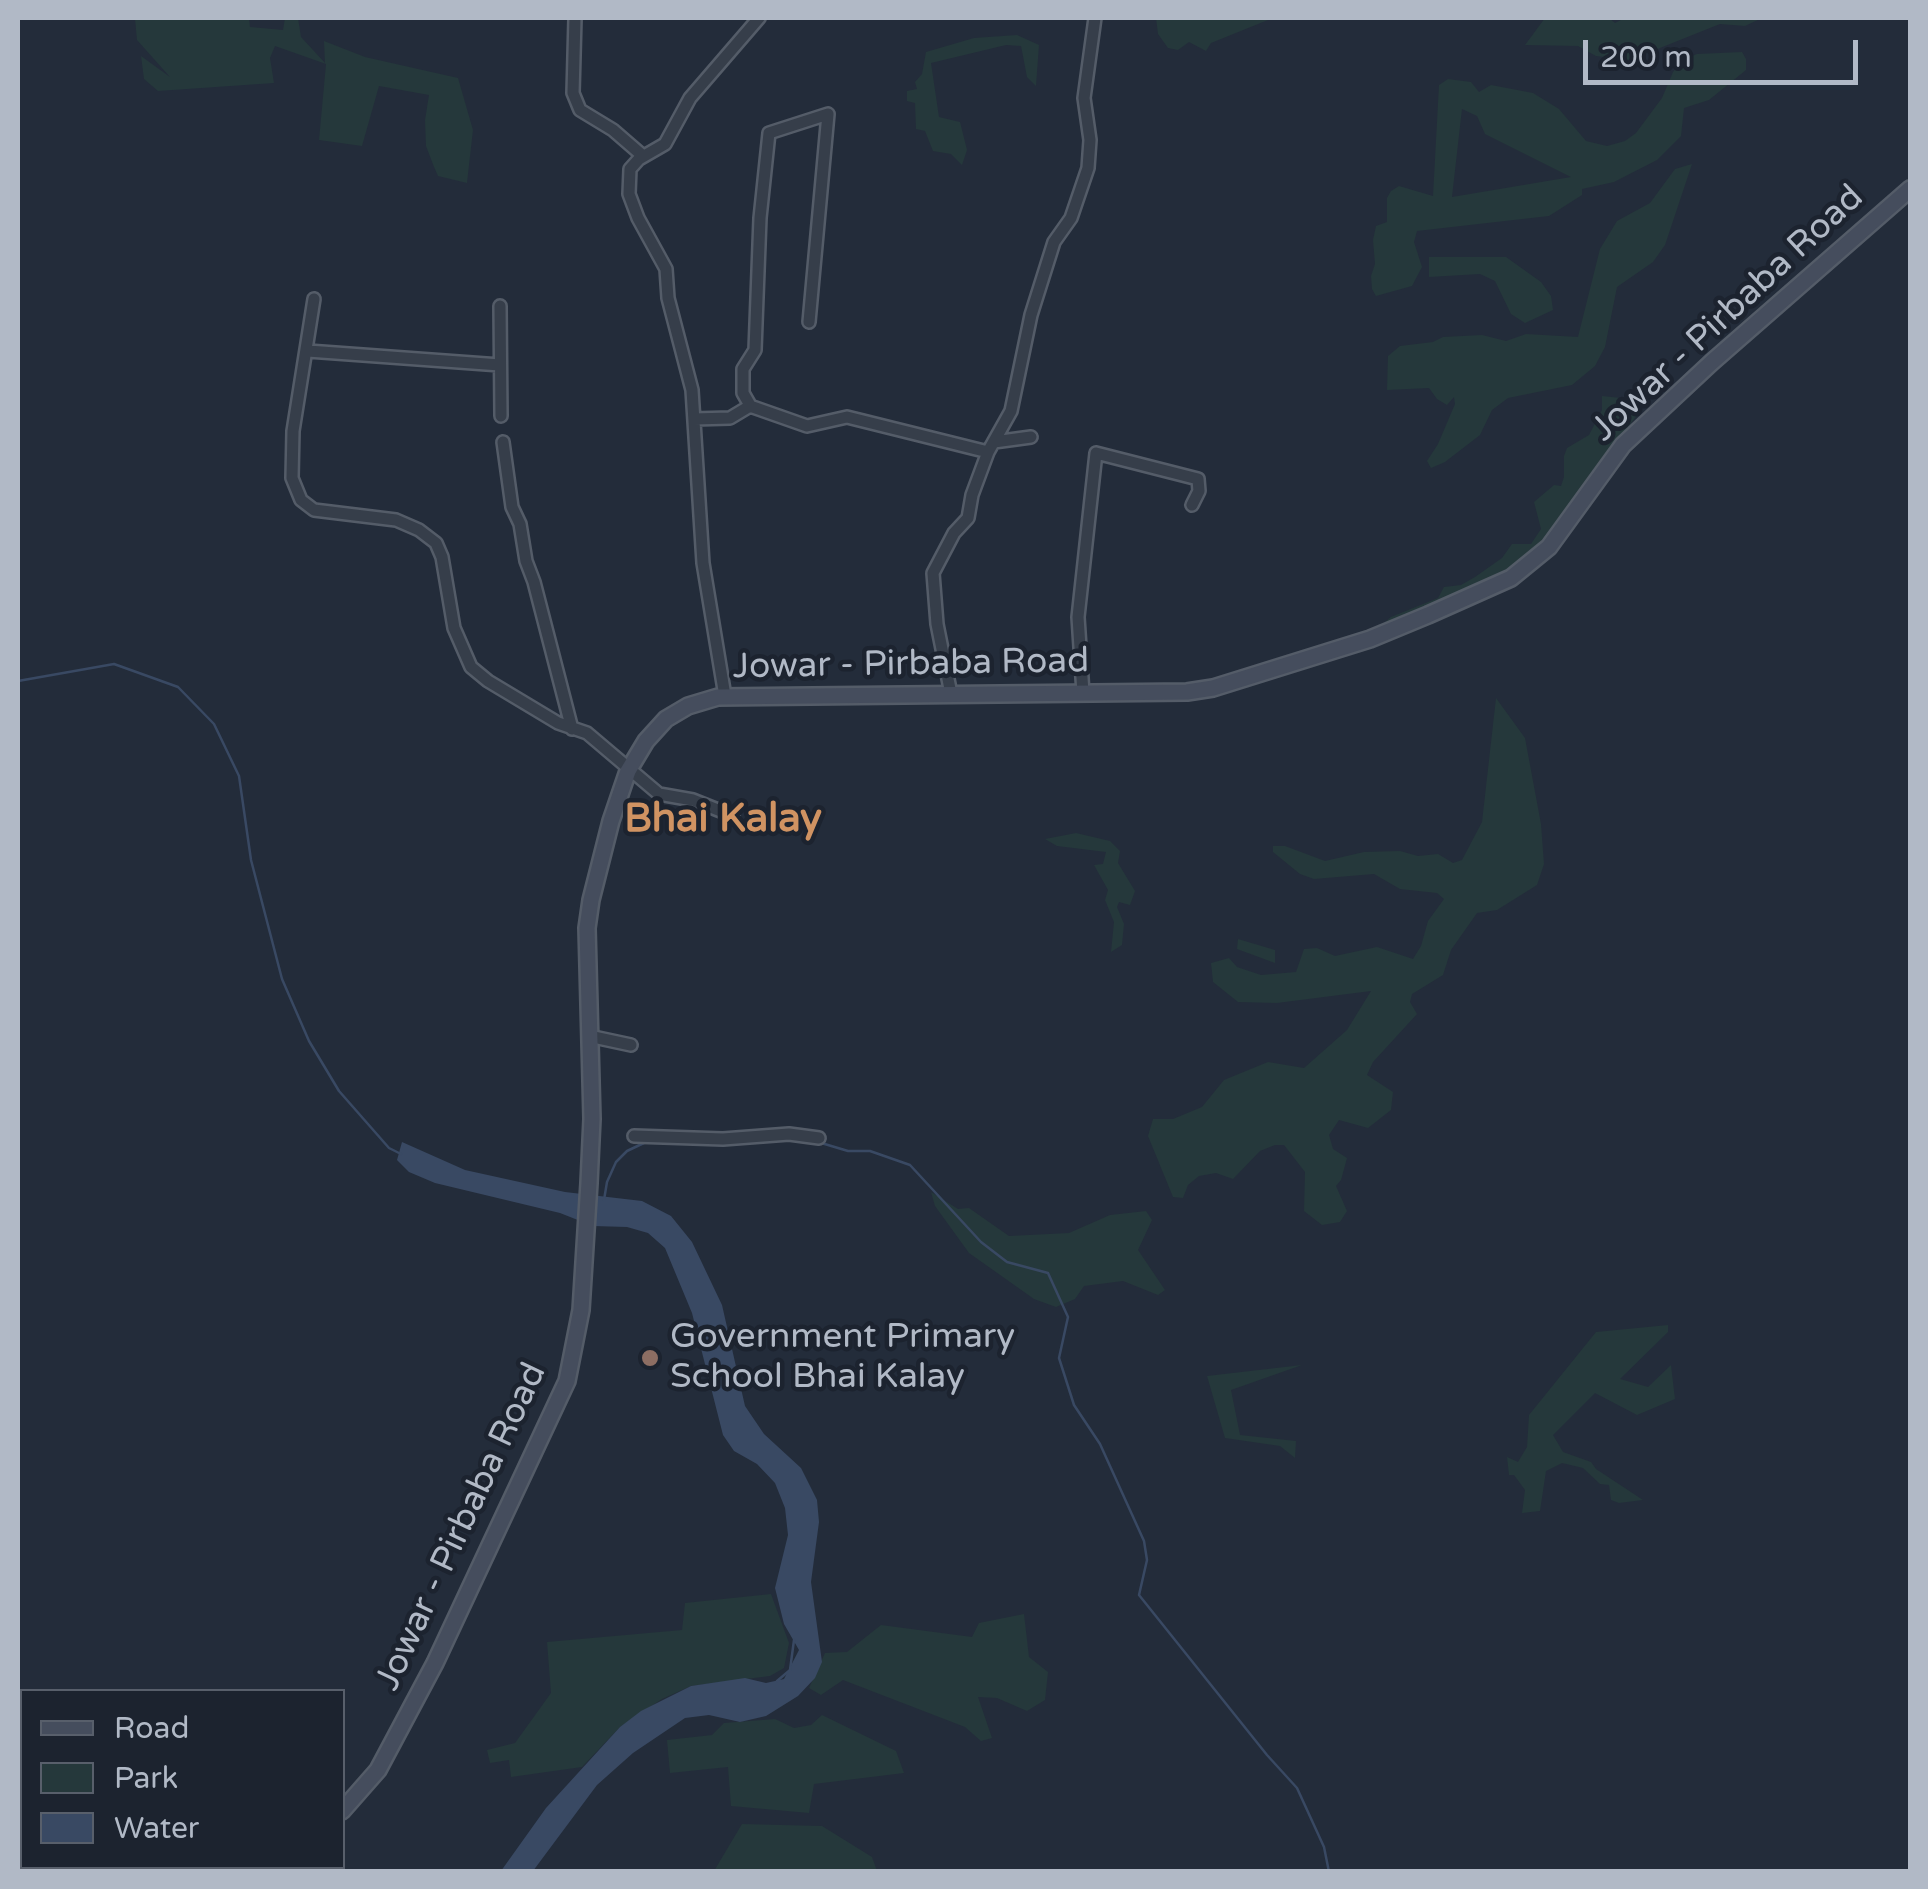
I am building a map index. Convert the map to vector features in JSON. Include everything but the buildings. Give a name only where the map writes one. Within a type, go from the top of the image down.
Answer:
[{"type":"main road","name":"Jowar - Pirbaba Road","points":[[345,1808],[378,1770],[435,1663],[567,1381],[581,1310],[592,1120],[587,928],[591,900],[611,820],[629,771],[646,741],[666,718],[688,706],[726,696],[1213,688],[1370,639],[1511,578],[1549,547],[1623,445],[1910,188]]},
{"type":"street","points":[[575,18],[572,93],[580,110],[613,130],[643,156]]},
{"type":"street","points":[[726,696],[703,563],[692,390],[668,298],[666,269],[638,218],[630,194],[630,169],[643,156],[665,144],[690,98],[759,18]]},
{"type":"street","points":[[951,694],[937,624],[933,572],[954,533],[968,518],[972,495],[1010,411],[1031,315],[1054,242],[1071,218],[1088,168],[1090,140],[1084,98],[1095,18]]},
{"type":"street","points":[[809,322],[828,114],[769,133],[760,218],[754,350],[743,369],[743,393],[751,407],[807,426],[847,417],[991,447],[1031,438]]},
{"type":"street","points":[[314,299],[293,431],[292,478],[301,500],[314,510],[396,520],[436,543],[454,628],[471,667],[523,704],[588,733],[658,794],[693,800],[734,816]]},
{"type":"street","points":[[500,306],[501,416]]},
{"type":"street","points":[[308,351],[500,366]]},
{"type":"street","points":[[694,419],[730,418],[751,407]]},
{"type":"street","points":[[503,442],[512,507],[520,524],[526,561],[572,729]]},
{"type":"street","points":[[1083,693],[1078,618],[1096,453],[1198,478],[1199,491],[1192,505]]},
{"type":"street","points":[[589,1036],[631,1045]]},
{"type":"street","points":[[634,1136],[723,1139],[790,1134],[820,1138]]},
{"type":"green space","points":[[135,18],[249,18],[250,27],[283,30],[285,18],[298,18],[301,37],[325,63],[324,41],[365,57],[458,78],[473,130],[467,183],[438,176],[434,167],[426,146],[429,95],[379,86],[362,146],[319,140],[326,64],[275,46],[270,58],[274,83],[158,91],[144,79],[141,56],[170,77],[137,40]]},
{"type":"green space","points":[[1156,18],[1273,18],[1211,43],[1206,51],[1189,42],[1178,50],[1168,48],[1158,34]]},
{"type":"green space","points":[[1545,18],[1609,18],[1615,23],[1625,18],[1762,18],[1745,26],[1720,24],[1630,60],[1596,56],[1578,46],[1525,45]]},
{"type":"green space","points":[[1017,35],[1039,45],[1036,86],[1027,77],[1021,46],[1006,45],[931,63],[939,117],[960,122],[967,150],[962,165],[951,154],[933,151],[925,131],[916,129],[915,103],[907,101],[907,91],[917,89],[915,82],[922,74],[926,52],[974,38]]},
{"type":"green space","points":[[1742,52],[1746,70],[1709,100],[1684,108],[1681,136],[1657,160],[1614,182],[1582,189],[1582,195],[1549,216],[1417,231],[1414,242],[1422,267],[1412,286],[1376,296],[1371,276],[1375,264],[1373,240],[1376,226],[1387,222],[1387,198],[1399,186],[1433,196],[1439,85],[1448,79],[1471,82],[1479,92],[1491,85],[1533,93],[1559,109],[1586,141],[1607,146],[1636,133],[1662,98],[1673,72],[1683,60],[1697,54]],"holes":[[[1462,109],[1477,116],[1485,134],[1571,177],[1452,197]]]},
{"type":"green space","points":[[1692,164],[1665,245],[1653,262],[1617,287],[1605,347],[1595,366],[1572,385],[1508,398],[1492,410],[1480,435],[1431,468],[1427,461],[1455,404],[1454,397],[1447,405],[1429,388],[1387,390],[1388,356],[1400,346],[1443,337],[1482,335],[1506,341],[1526,334],[1578,337],[1600,249],[1617,221],[1650,203],[1675,169]]},
{"type":"green space","points":[[1429,257],[1506,257],[1541,282],[1551,296],[1553,310],[1525,323],[1511,314],[1495,281],[1480,274],[1429,277]]},
{"type":"green space","points":[[1602,396],[1630,399],[1638,414],[1593,472],[1575,504],[1536,551],[1515,569],[1373,632],[1391,617],[1438,598],[1444,587],[1461,585],[1475,577],[1502,558],[1512,544],[1531,544],[1541,529],[1534,502],[1554,485],[1561,486],[1567,448],[1589,435],[1602,410]]},
{"type":"green space","points":[[1496,698],[1525,738],[1544,864],[1537,885],[1497,910],[1477,913],[1451,950],[1443,975],[1412,994],[1410,1002],[1417,1014],[1373,1062],[1367,1075],[1393,1092],[1391,1110],[1368,1128],[1339,1120],[1329,1135],[1333,1149],[1347,1158],[1336,1186],[1347,1211],[1340,1222],[1322,1225],[1304,1211],[1305,1172],[1284,1145],[1260,1151],[1233,1179],[1216,1173],[1199,1176],[1188,1185],[1183,1198],[1173,1197],[1148,1136],[1153,1119],[1173,1119],[1202,1107],[1224,1080],[1268,1062],[1304,1068],[1347,1030],[1371,991],[1277,1003],[1238,1002],[1213,982],[1211,963],[1229,958],[1237,967],[1261,975],[1296,972],[1304,949],[1317,948],[1335,956],[1377,947],[1413,959],[1428,921],[1444,899],[1437,893],[1400,889],[1374,874],[1314,879],[1300,874],[1273,852],[1273,846],[1285,846],[1325,861],[1364,852],[1400,851],[1418,856],[1438,854],[1453,863],[1462,860],[1482,822]]},
{"type":"green space","points":[[1076,833],[1110,841],[1120,851],[1118,863],[1135,891],[1130,905],[1119,902],[1117,907],[1124,924],[1122,945],[1111,952],[1114,922],[1105,900],[1108,890],[1094,865],[1103,864],[1106,852],[1057,846],[1045,839]]},
{"type":"green space","points":[[1238,939],[1275,950],[1275,963],[1237,949]]},
{"type":"green space","points":[[931,1192],[958,1209],[969,1208],[1009,1236],[1069,1233],[1110,1215],[1146,1211],[1152,1220],[1138,1250],[1165,1290],[1158,1295],[1123,1281],[1084,1286],[1075,1299],[1056,1307],[1034,1299],[969,1253],[935,1206]]},
{"type":"green space","points":[[1668,1325],[1668,1332],[1620,1379],[1648,1387],[1671,1365],[1675,1399],[1637,1415],[1595,1393],[1553,1435],[1563,1452],[1591,1462],[1643,1500],[1611,1500],[1609,1485],[1600,1484],[1583,1468],[1562,1463],[1546,1471],[1540,1511],[1522,1513],[1525,1490],[1514,1475],[1509,1475],[1507,1457],[1518,1462],[1527,1447],[1529,1415],[1596,1332]]},
{"type":"green space","points":[[1302,1365],[1231,1390],[1240,1435],[1296,1441],[1295,1458],[1280,1446],[1225,1438],[1207,1376]]},
{"type":"green space","points":[[771,1594],[789,1643],[784,1668],[770,1676],[691,1686],[662,1699],[620,1727],[582,1767],[511,1777],[509,1760],[490,1763],[487,1750],[515,1743],[551,1693],[547,1642],[682,1630],[685,1603]]},
{"type":"green space","points":[[1024,1614],[1029,1657],[1048,1672],[1045,1700],[1027,1711],[997,1698],[978,1697],[992,1738],[981,1741],[965,1727],[843,1680],[821,1695],[809,1688],[825,1653],[847,1652],[881,1625],[972,1637],[979,1623]]},
{"type":"green space","points":[[822,1715],[896,1751],[904,1773],[814,1784],[809,1813],[731,1806],[728,1767],[670,1773],[667,1740],[712,1735],[724,1723],[775,1719],[794,1728],[811,1725]]},
{"type":"green space","points":[[742,1824],[822,1826],[872,1857],[877,1871],[714,1871]]},
{"type":"water","points":[[402,1142],[465,1170],[565,1192],[642,1201],[671,1216],[692,1242],[722,1305],[745,1406],[764,1434],[801,1468],[817,1500],[819,1522],[811,1582],[822,1662],[815,1678],[798,1696],[766,1716],[740,1722],[709,1715],[685,1718],[633,1753],[597,1785],[533,1871],[501,1871],[546,1808],[620,1727],[641,1711],[691,1686],[745,1678],[766,1683],[784,1679],[799,1650],[784,1624],[775,1588],[788,1535],[785,1508],[775,1483],[757,1464],[734,1451],[723,1435],[692,1313],[665,1248],[648,1233],[627,1227],[593,1226],[560,1213],[435,1183],[409,1172],[397,1160]]},
{"type":"waterway","points":[[18,681],[114,664],[178,687],[214,724],[239,776],[251,860],[282,979],[309,1041],[339,1091],[389,1148],[401,1154]]},
{"type":"waterway","points":[[604,1200],[616,1162],[627,1151],[646,1142]]},
{"type":"waterway","points":[[818,1142],[848,1151],[870,1151],[910,1165],[981,1242],[1007,1262],[1048,1273],[1068,1317],[1059,1358],[1074,1405],[1100,1444],[1144,1541],[1147,1560],[1139,1595],[1297,1788],[1324,1847],[1329,1872]]},
{"type":"waterway","points":[[777,1681],[790,1670],[794,1640]]},
{"type":"place","name":"Government Primary School Bhai Kalay","points":[[650,1358]]},
{"type":"district","name":"Bhai Kalay","points":[[723,820]]}]
